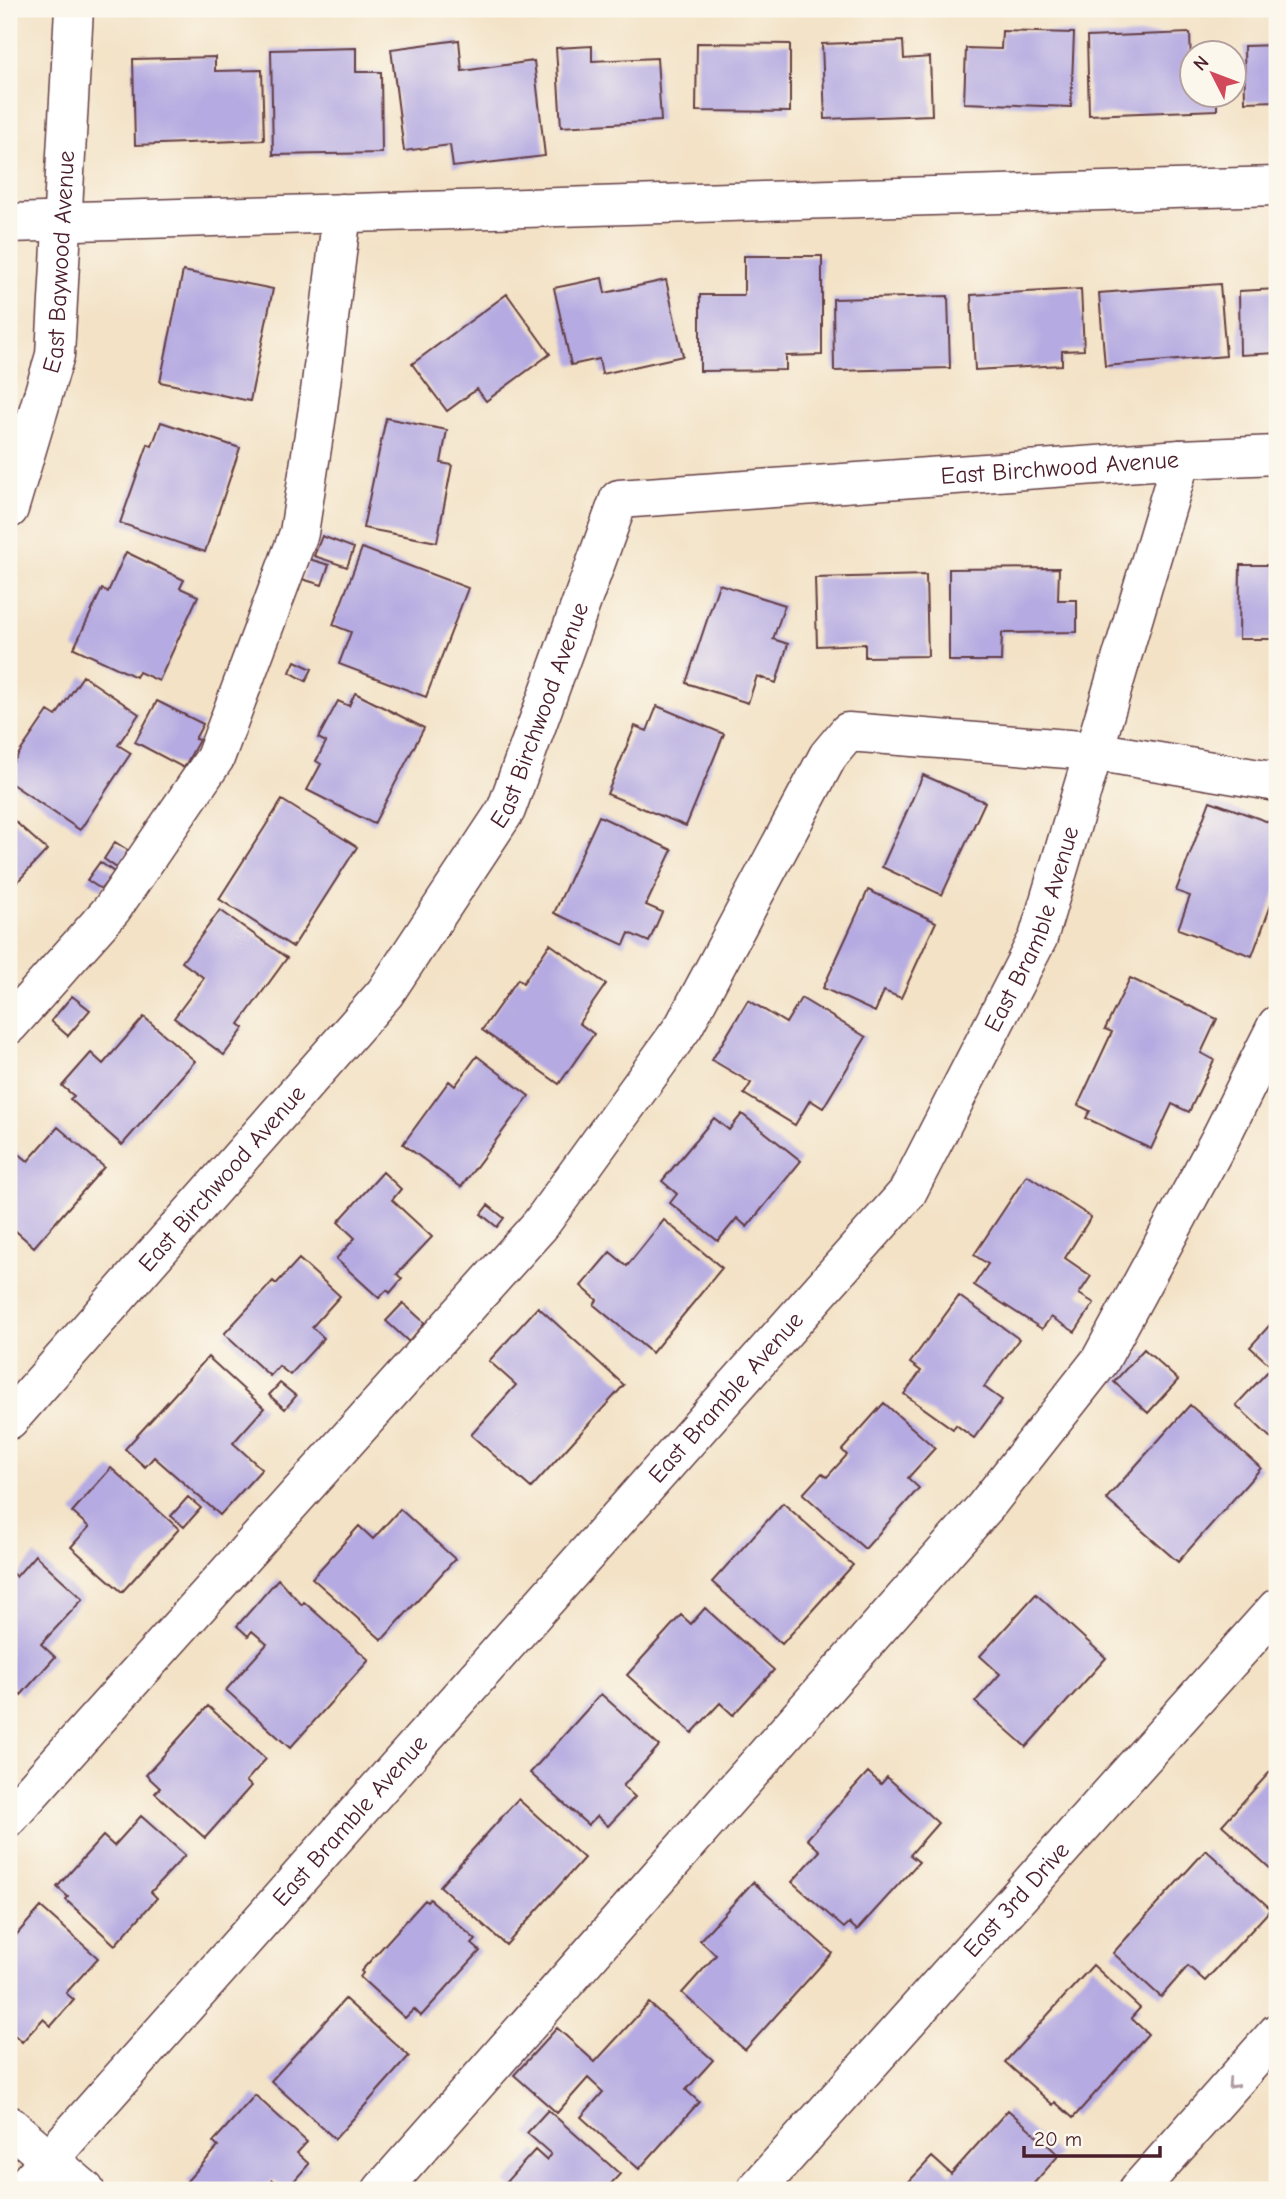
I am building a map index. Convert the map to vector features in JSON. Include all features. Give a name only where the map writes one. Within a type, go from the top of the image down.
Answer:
[{"type":"street","name":"East Baywood Avenue","points":[[9,509],[55,355],[75,9]]},
{"type":"street","points":[[9,223],[1277,186]]},
{"type":"street","points":[[9,1024],[112,909],[215,758],[299,533],[318,408],[342,213]]},
{"type":"street","name":"East Birchwood Avenue","points":[[9,1420],[385,993],[453,891],[506,810],[619,499],[1181,459],[1277,455]]},
{"type":"street","name":"East Bramble Avenue","points":[[22,2190],[907,1193],[1038,938],[1181,459]]},
{"type":"street","points":[[9,1817],[540,1225],[684,1026],[828,756],[848,732],[1094,751],[1277,782]]},
{"type":"street","points":[[382,2190],[985,1507],[1100,1361],[1220,1139],[1277,1025]]},
{"type":"street","name":"East 3rd Drive","points":[[756,2190],[1277,1608]]},
{"type":"street","points":[[1138,2190],[1277,2033]]},
{"type":"street","points":[[9,2125],[85,2190]]},
{"type":"building","points":[[1002,31],[1074,33],[1071,107],[964,103],[966,48],[1001,49]]},
{"type":"building","points":[[1190,33],[1190,38],[1178,38],[1178,108],[1217,110],[1089,115],[1087,37]]},
{"type":"building","points":[[459,40],[462,71],[534,61],[545,156],[453,167],[450,145],[404,151],[391,49]]},
{"type":"building","points":[[903,41],[904,59],[930,57],[932,115],[825,119],[822,44]]},
{"type":"building","points":[[697,43],[790,44],[790,112],[696,111]]},
{"type":"building","points":[[1277,45],[1277,101],[1248,102],[1248,46]]},
{"type":"building","points":[[592,46],[592,61],[657,58],[661,121],[561,127],[556,48]]},
{"type":"building","points":[[356,48],[356,72],[381,72],[382,153],[273,155],[271,50]]},
{"type":"building","points":[[215,57],[215,71],[262,70],[264,140],[135,145],[133,59]]},
{"type":"building","points":[[744,256],[822,256],[822,355],[786,356],[786,370],[700,371],[700,295],[744,295]]},
{"type":"building","points":[[183,271],[273,289],[250,401],[160,382]]},
{"type":"building","points":[[602,278],[605,293],[666,280],[683,356],[602,374],[599,359],[571,365],[554,288]]},
{"type":"building","points":[[1220,284],[1226,356],[1105,366],[1099,293]]},
{"type":"building","points":[[1081,289],[1084,350],[1062,351],[1062,365],[975,370],[971,295]]},
{"type":"building","points":[[1277,289],[1277,353],[1240,355],[1239,291]]},
{"type":"building","points":[[507,294],[550,354],[486,401],[477,389],[447,411],[412,364]]},
{"type":"building","points":[[948,296],[950,368],[834,371],[833,299]]},
{"type":"building","points":[[386,418],[447,430],[441,463],[452,465],[437,542],[363,528]]},
{"type":"building","points":[[161,422],[240,448],[205,552],[120,523],[148,444],[152,446]]},
{"type":"building","points":[[322,536],[354,548],[347,567],[314,556]]},
{"type":"building","points":[[362,548],[468,588],[426,697],[339,664],[351,632],[333,625]]},
{"type":"building","points":[[126,552],[184,580],[180,588],[198,596],[159,681],[139,672],[136,677],[74,648],[102,589],[108,592]]},
{"type":"building","points":[[309,559],[329,565],[322,585],[302,579]]},
{"type":"building","points":[[1240,565],[1277,565],[1277,639],[1239,639]]},
{"type":"building","points":[[1059,568],[1058,600],[1077,600],[1077,632],[1002,633],[1001,661],[949,661],[949,569]]},
{"type":"building","points":[[926,575],[928,656],[865,657],[865,644],[817,646],[815,578]]},
{"type":"building","points":[[719,584],[785,605],[773,639],[788,644],[776,683],[757,676],[748,703],[686,683]]},
{"type":"building","points":[[295,661],[312,669],[306,681],[290,672]]},
{"type":"building","points":[[83,676],[139,714],[118,745],[131,753],[80,830],[9,782],[9,768],[48,711],[56,716]]},
{"type":"building","points":[[355,693],[424,728],[374,824],[307,790],[321,764],[316,761],[326,742],[318,738],[338,701],[349,706]]},
{"type":"building","points":[[157,701],[203,724],[195,739],[199,740],[184,768],[135,742]]},
{"type":"building","points":[[657,706],[724,734],[686,826],[607,794],[635,726],[647,731]]},
{"type":"building","points":[[923,775],[985,802],[942,895],[882,867]]},
{"type":"building","points":[[282,800],[357,847],[293,947],[219,899]]},
{"type":"building","points":[[1210,801],[1277,825],[1277,889],[1252,956],[1178,929],[1190,896],[1176,891]]},
{"type":"building","points":[[9,816],[47,850],[9,891]]},
{"type":"building","points":[[599,816],[672,850],[646,905],[662,912],[649,942],[629,933],[624,945],[554,913]]},
{"type":"building","points":[[115,842],[129,851],[117,868],[104,859]]},
{"type":"building","points":[[100,862],[114,872],[101,889],[87,880]]},
{"type":"building","points":[[868,890],[936,922],[901,998],[884,991],[875,1012],[823,988]]},
{"type":"building","points":[[220,910],[287,958],[239,1024],[244,1028],[224,1055],[174,1018],[204,978],[182,962]]},
{"type":"building","points":[[550,944],[606,984],[579,1023],[594,1034],[559,1084],[482,1030],[518,979],[523,983]]},
{"type":"building","points":[[1130,978],[1217,1019],[1201,1053],[1214,1060],[1189,1112],[1172,1104],[1151,1149],[1086,1118],[1090,1111],[1078,1105],[1112,1032],[1105,1029]]},
{"type":"building","points":[[72,996],[90,1010],[68,1036],[51,1021]]},
{"type":"building","points":[[801,998],[866,1037],[823,1108],[810,1100],[795,1125],[744,1094],[751,1083],[712,1060],[748,1000],[786,1023]]},
{"type":"building","points":[[144,1017],[195,1061],[122,1145],[70,1099],[74,1096],[62,1086],[91,1053],[103,1064]]},
{"type":"building","points":[[477,1056],[529,1096],[461,1187],[403,1144],[449,1081],[455,1086]]},
{"type":"building","points":[[742,1114],[801,1161],[747,1227],[737,1218],[718,1241],[670,1203],[677,1194],[662,1181],[714,1118],[729,1130]]},
{"type":"building","points":[[58,1127],[104,1167],[34,1247],[9,1225],[9,1154],[13,1149],[28,1161]]},
{"type":"building","points":[[383,1172],[401,1189],[392,1200],[432,1237],[397,1274],[402,1279],[390,1293],[387,1290],[379,1298],[336,1259],[355,1238],[338,1222]]},
{"type":"building","points":[[1027,1175],[1091,1217],[1065,1258],[1091,1276],[1079,1294],[1094,1303],[1075,1332],[1051,1317],[1042,1329],[974,1285],[988,1264],[974,1255]]},
{"type":"building","points":[[488,1205],[504,1218],[497,1227],[481,1214]]},
{"type":"building","points":[[664,1220],[722,1268],[652,1353],[594,1305],[597,1300],[581,1286],[610,1252],[627,1266]]},
{"type":"building","points":[[299,1259],[340,1296],[312,1327],[324,1338],[290,1375],[279,1366],[270,1376],[224,1334],[273,1281],[276,1284]]},
{"type":"building","points":[[959,1296],[1019,1339],[984,1387],[1002,1400],[974,1438],[956,1425],[953,1429],[904,1394],[921,1371],[910,1363]]},
{"type":"building","points":[[403,1303],[425,1323],[409,1342],[386,1321]]},
{"type":"building","points":[[538,1307],[624,1385],[531,1488],[471,1435],[516,1385],[489,1361]]},
{"type":"building","points":[[1277,1317],[1277,1444],[1236,1405],[1272,1367],[1250,1347]]},
{"type":"building","points":[[1144,1349],[1178,1380],[1148,1413],[1114,1382]]},
{"type":"building","points":[[208,1357],[264,1408],[233,1443],[262,1469],[220,1515],[154,1457],[145,1467],[125,1449]]},
{"type":"building","points":[[280,1383],[296,1396],[285,1409],[269,1395]]},
{"type":"building","points":[[884,1403],[935,1448],[908,1478],[919,1488],[865,1549],[803,1494],[822,1473],[827,1477],[847,1455],[842,1450]]},
{"type":"building","points":[[1190,1405],[1261,1468],[1178,1562],[1106,1499]]},
{"type":"building","points":[[111,1468],[179,1529],[122,1592],[71,1547],[89,1527],[72,1512]]},
{"type":"building","points":[[188,1497],[201,1508],[184,1527],[171,1516]]},
{"type":"building","points":[[783,1503],[853,1565],[782,1644],[712,1582]]},
{"type":"building","points":[[400,1509],[455,1559],[382,1640],[312,1578],[359,1526],[373,1539]]},
{"type":"building","points":[[35,1555],[83,1599],[41,1644],[55,1657],[21,1695],[9,1683],[9,1575],[11,1572],[16,1577]]},
{"type":"building","points":[[278,1579],[302,1605],[304,1602],[369,1660],[290,1748],[226,1690],[267,1644],[252,1631],[248,1636],[237,1626]]},
{"type":"building","points":[[1036,1594],[1106,1658],[1026,1747],[975,1702],[1000,1674],[980,1656]]},
{"type":"building","points":[[705,1608],[774,1670],[733,1715],[720,1703],[692,1733],[627,1675],[681,1615],[691,1624]]},
{"type":"building","points":[[601,1694],[659,1746],[623,1786],[635,1797],[608,1826],[597,1816],[588,1825],[530,1773]]},
{"type":"building","points":[[208,1706],[266,1759],[246,1781],[251,1786],[205,1838],[155,1793],[160,1788],[146,1775]]},
{"type":"building","points":[[1277,1764],[1277,1866],[1273,1871],[1222,1825]]},
{"type":"building","points":[[868,1772],[881,1784],[887,1777],[938,1823],[910,1855],[919,1862],[857,1930],[849,1923],[844,1928],[792,1882],[820,1851],[807,1839]]},
{"type":"building","points":[[518,1799],[584,1858],[506,1945],[440,1886]]},
{"type":"building","points":[[141,1816],[185,1855],[151,1892],[157,1898],[115,1945],[66,1900],[68,1897],[57,1887],[103,1836],[114,1846]]},
{"type":"building","points":[[1206,1850],[1271,1909],[1205,1981],[1188,1966],[1161,1997],[1113,1953]]},
{"type":"building","points":[[753,1882],[832,1953],[745,2050],[682,1993],[716,1955],[700,1940]]},
{"type":"building","points":[[430,1899],[476,1940],[472,1944],[480,1951],[421,2016],[414,2009],[405,2018],[360,1977],[363,1973],[361,1971],[425,1900],[427,1902]]},
{"type":"building","points":[[41,1907],[98,1958],[66,1993],[74,2000],[51,2026],[43,2019],[22,2042],[9,2030],[9,1943]]},
{"type":"building","points":[[1093,1965],[1140,2008],[1131,2018],[1148,2034],[1073,2118],[1055,2102],[1053,2105],[1005,2062]]},
{"type":"building","points":[[345,1999],[409,2056],[335,2139],[271,2081]]},
{"type":"building","points":[[649,2003],[713,2060],[686,2090],[699,2102],[639,2169],[581,2117],[603,2092],[588,2078],[557,2113],[514,2075],[557,2028],[595,2062]]},
{"type":"building","points":[[255,2095],[307,2142],[297,2153],[309,2164],[286,2190],[273,2180],[264,2190],[198,2190],[187,2181],[218,2147],[213,2142]]},
{"type":"building","points":[[548,2110],[620,2174],[605,2190],[514,2190],[505,2183],[535,2150],[546,2160],[551,2154],[527,2133]]},
{"type":"building","points":[[1008,2110],[1059,2155],[1034,2183],[1043,2190],[901,2190],[932,2157],[951,2174]]}]
